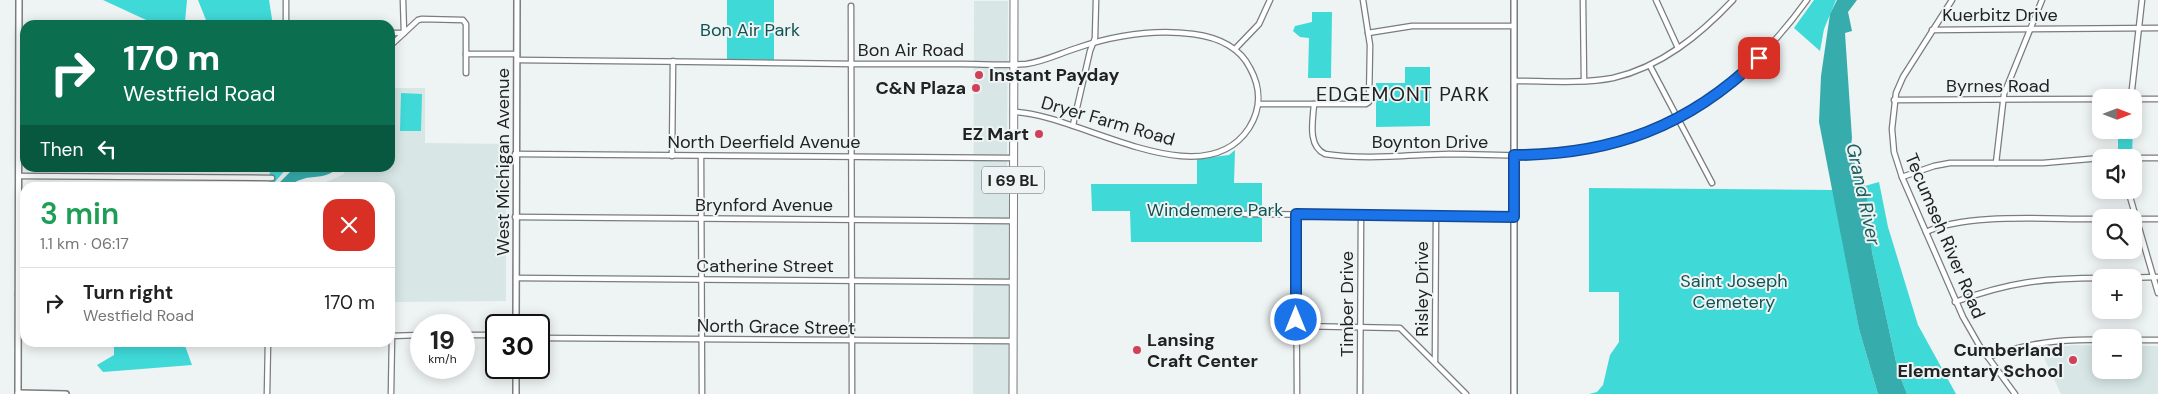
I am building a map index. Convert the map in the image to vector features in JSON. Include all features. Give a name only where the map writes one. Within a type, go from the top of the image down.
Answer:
[{"type":"main road","name":"I 69 BL","points":[[1013,394],[1014,0]]},
{"type":"street","points":[[19,0],[18,394],[66,394]]},
{"type":"street","points":[[286,0],[286,20]]},
{"type":"street","points":[[403,0],[404,33]]},
{"type":"street","name":"West Michigan Avenue","points":[[516,314],[515,154],[517,0]]},
{"type":"street","points":[[1073,125],[1094,42],[1096,0]]},
{"type":"street","points":[[1235,49],[1259,24],[1270,0]]},
{"type":"street","points":[[1259,104],[1366,104],[1369,102],[1371,55],[1363,0]]},
{"type":"street","points":[[1514,0],[1514,394]]},
{"type":"street","points":[[1583,0],[1584,80]]},
{"type":"street","points":[[1656,0],[1678,48]]},
{"type":"street","points":[[1514,81],[1612,78],[1650,66],[1678,48],[1708,24],[1733,0]]},
{"type":"street","name":"Boynton Drive","points":[[1314,104],[1313,142],[1315,148],[1324,154],[1564,154],[1612,145],[1642,135],[1678,118],[1724,89],[1776,40],[1807,0]]},
{"type":"street","name":"Tecumseh River Road","points":[[1952,0],[1903,77],[1894,100],[1893,145],[1902,178],[1955,302],[1969,329],[2016,394]]},
{"type":"street","points":[[1996,163],[2004,99],[2042,0]]},
{"type":"street","points":[[2133,89],[2142,0]]},
{"type":"street","points":[[851,6],[850,341],[852,394]]},
{"type":"street","points":[[395,41],[418,20],[462,20],[466,24],[466,73]]},
{"type":"street","points":[[1368,33],[1427,25],[1514,26]]},
{"type":"street","name":"Kuerbitz Drive","points":[[1932,30],[2158,28]]},
{"type":"street","points":[[395,33],[404,33]]},
{"type":"street","name":"Bon Air Road","points":[[466,54],[673,62],[1027,64],[1094,42],[1134,33],[1182,33],[1212,37],[1235,49],[1250,66],[1255,78],[1259,104]]},
{"type":"street","points":[[672,156],[673,62]]},
{"type":"street","points":[[1650,66],[1712,183]]},
{"type":"street","points":[[2142,98],[2158,98]]},
{"type":"street","name":"Byrnes Road","points":[[1894,100],[2092,99]]},
{"type":"street","name":"Dryer Farm Road","points":[[1014,112],[1042,116],[1073,125],[1112,140],[1148,149],[1188,156],[1207,156],[1227,150],[1237,143],[1251,126],[1259,104]]},
{"type":"street","name":"North Deerfield Avenue","points":[[515,154],[1013,158]]},
{"type":"street","points":[[701,156],[702,394]]},
{"type":"street","points":[[2142,158],[2158,158]]},
{"type":"street","points":[[1902,178],[1942,164],[2043,163],[2092,159]]},
{"type":"street","points":[[19,176],[272,178]]},
{"type":"street","points":[[1245,214],[1514,217]]},
{"type":"street","points":[[1296,214],[1297,394]]},
{"type":"street","name":"Timber Drive","points":[[1360,394],[1361,215]]},
{"type":"street","name":"Risley Drive","points":[[1435,362],[1436,216]]},
{"type":"street","name":"Brynford Avenue","points":[[516,218],[1013,221]]},
{"type":"street","points":[[1926,232],[1942,226],[1966,221],[2092,219]]},
{"type":"street","points":[[2142,219],[2158,219]]},
{"type":"street","points":[[2142,238],[2156,277],[2158,293]]},
{"type":"street","points":[[2142,277],[2156,277]]},
{"type":"street","name":"Catherine Street","points":[[516,278],[1013,282]]},
{"type":"street","points":[[1955,302],[2011,284],[2046,279],[2092,278]]},
{"type":"street","points":[[1297,326],[1400,328],[1466,394]]},
{"type":"street","points":[[395,336],[410,336]]},
{"type":"street","name":"North Grace Street","points":[[550,338],[1013,341]]},
{"type":"street","points":[[1988,357],[2029,344],[2059,340],[2092,340]]},
{"type":"street","points":[[2142,340],[2158,340]]},
{"type":"street","points":[[267,394],[268,347]]},
{"type":"street","points":[[391,347],[391,394]]},
{"type":"street","points":[[516,379],[516,394]]},
{"type":"shaded area","points":[[974,1],[1008,1],[1007,166],[1013,282],[1013,394],[973,394]]},
{"type":"shaded area","points":[[395,88],[425,88],[425,143],[506,144],[506,301],[395,302],[395,182],[326,182],[345,172],[395,172]]},
{"type":"shaded area","name":"Cumberland Elementary School","points":[[2075,345],[2092,346],[2092,379],[2142,379],[2142,346],[2158,346],[2158,394],[2061,394],[2040,349]]},
{"type":"green space","points":[[103,0],[187,0],[185,20],[146,20]]},
{"type":"green space","points":[[198,0],[269,0],[272,20],[206,20]]},
{"type":"green space","name":"Bon Air Park","points":[[727,0],[774,0],[774,60],[727,59]]},
{"type":"green space","points":[[1814,0],[1836,0],[1824,29],[1820,51],[1794,28]]},
{"type":"green space","points":[[1312,12],[1332,12],[1331,78],[1308,78],[1309,38],[1300,37],[1293,31],[1295,26],[1312,22]]},
{"type":"green space","points":[[1405,67],[1430,67],[1430,126],[1376,127],[1376,83],[1405,83]]},
{"type":"green space","points":[[401,93],[422,94],[421,131],[400,131]]},
{"type":"green space","points":[[2118,139],[2133,139],[2132,149],[2118,149]]},
{"type":"green space","name":"Windemere Park","points":[[1235,150],[1234,183],[1262,183],[1262,242],[1131,242],[1130,211],[1092,211],[1091,184],[1197,184],[1197,159],[1229,155]]},
{"type":"green space","points":[[270,172],[284,172],[275,182],[269,182]]},
{"type":"green space","points":[[1879,182],[1888,227],[1918,325],[1956,394],[1907,394],[1898,371],[1872,252],[1865,186]]},
{"type":"green space","name":"Saint Joseph Cemetery","points":[[1589,188],[1833,190],[1859,329],[1878,394],[1589,394],[1597,392],[1603,385],[1610,355],[1619,342],[1619,292],[1589,292]]},
{"type":"green space","points":[[114,347],[185,347],[192,365],[103,372],[97,365],[114,355]]},
{"type":"water","name":"Grand River","points":[[1837,0],[1857,0],[1848,12],[1852,31],[1845,33],[1852,138],[1850,153],[1866,188],[1872,252],[1898,371],[1907,394],[1878,394],[1859,329],[1819,122],[1821,76],[1830,14]]},
{"type":"water","points":[[290,172],[332,172],[295,182],[280,182]]},
{"type":"place","name":"Instant Payday","points":[[979,75]]},
{"type":"place","name":"C&N Plaza","points":[[976,88]]},
{"type":"place","name":"EZ Mart","points":[[1039,134]]},
{"type":"place","name":"Lansing Craft Center","points":[[1137,350]]},
{"type":"place","name":"Cumberland Elementary School","points":[[2073,360]]},
{"type":"district","name":"EDGEMONT PARK","points":[[1403,94]]},
{"type":"route","points":[[1296,320],[1296,214],[1514,217],[1514,155],[1564,154],[1612,145],[1642,135],[1703,104],[1724,89],[1759,58]]}]
